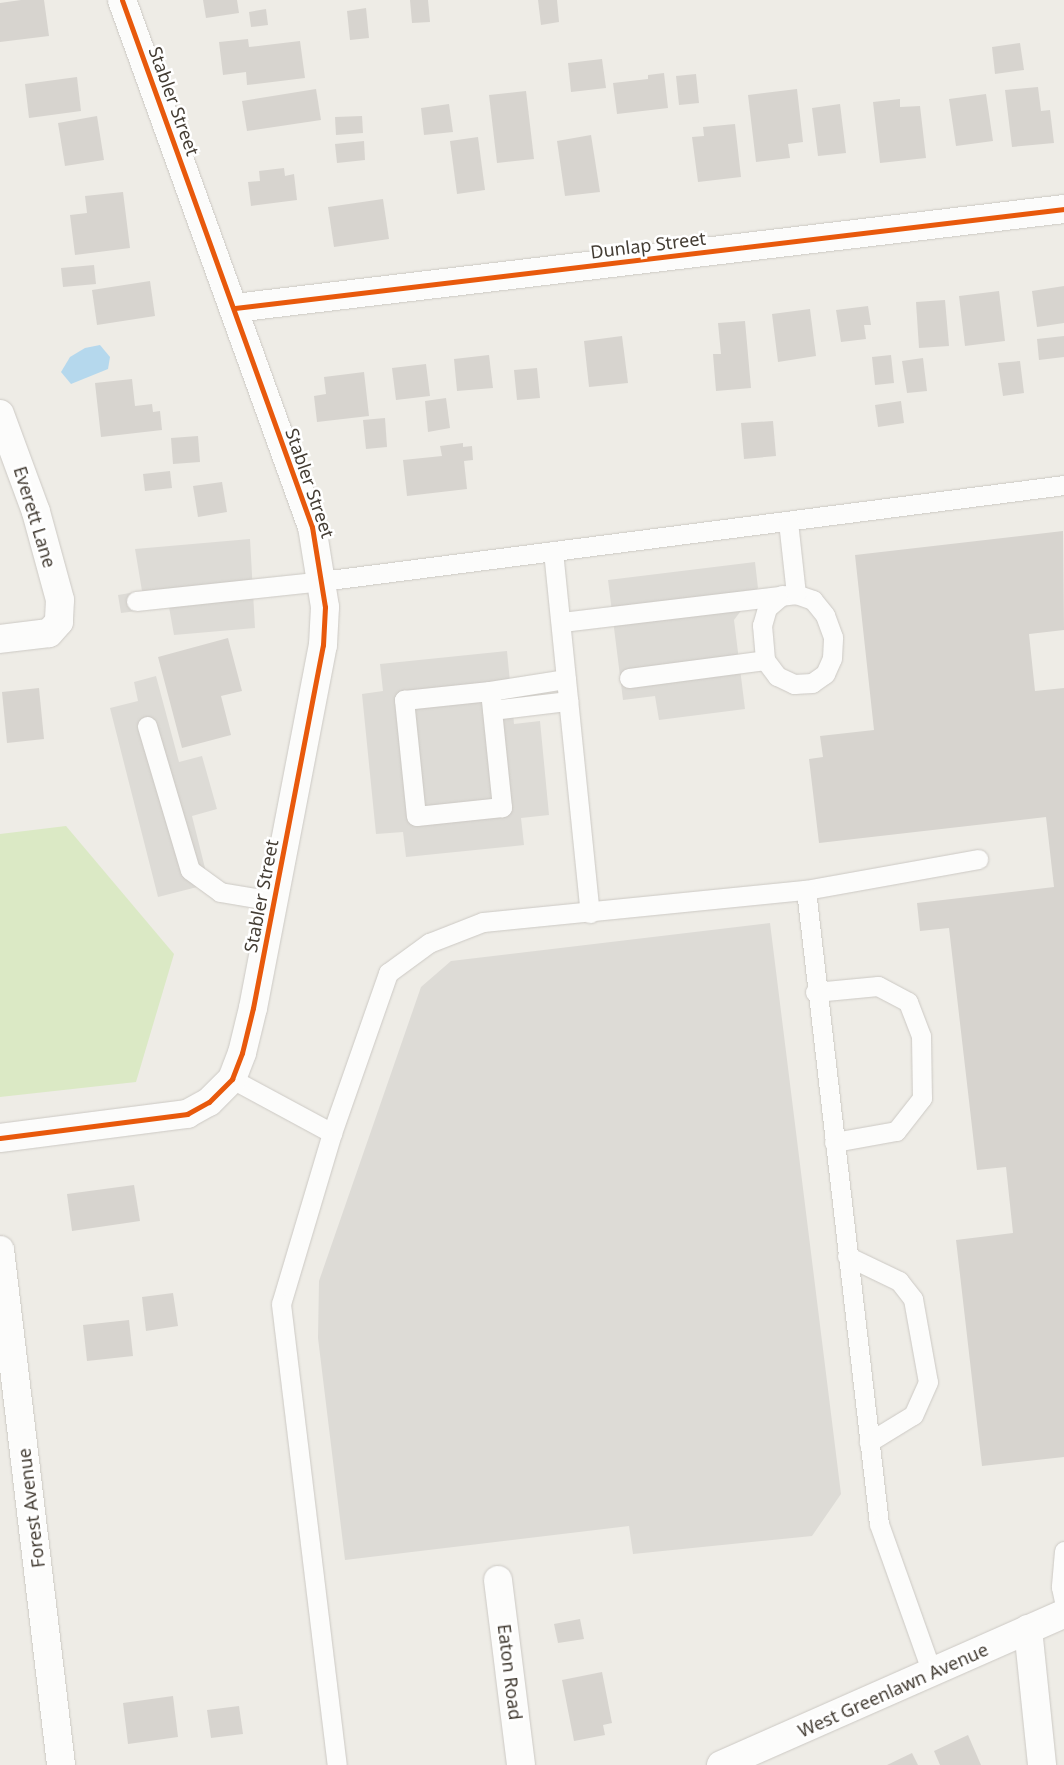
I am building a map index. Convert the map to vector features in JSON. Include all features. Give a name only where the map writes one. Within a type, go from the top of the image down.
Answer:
[{"type":"street","name":"Stabler Street","points":[[122,0],[235,308],[312,527],[325,607],[322,645],[274,900],[242,1053],[232,1079]]},
{"type":"street","name":"Dunlap Street","points":[[235,308],[1064,210]]},
{"type":"street","name":"Everett Lane","points":[[0,414],[36,512],[60,600],[60,622],[49,633],[0,639]]},
{"type":"street","points":[[0,1138],[187,1114],[209,1102],[232,1079]]},
{"type":"street","name":"Forest Avenue","points":[[0,1250],[61,1765]]},
{"type":"street","name":"Eaton Road","points":[[498,1580],[522,1765]]},
{"type":"street","name":"West Greenlawn Avenue","points":[[721,1765],[1064,1614]]},
{"type":"street","points":[[1028,1629],[1042,1765]]},
{"type":"lane","points":[[136,601],[322,581],[1064,485]]},
{"type":"lane","points":[[788,521],[789,595]]},
{"type":"lane","points":[[553,551],[562,622],[568,701],[590,913]]},
{"type":"lane","points":[[562,622],[789,595],[814,600],[825,615],[833,637],[832,658],[825,674],[812,682],[794,684],[777,676],[765,660],[762,626],[767,608],[789,595]]},
{"type":"lane","points":[[629,678],[765,660]]},
{"type":"lane","points":[[490,691],[502,807],[416,816],[404,700],[490,691],[566,679]]},
{"type":"lane","points":[[492,710],[568,701]]},
{"type":"lane","points":[[147,726],[190,870],[220,892],[274,900]]},
{"type":"lane","points":[[337,1765],[281,1304],[332,1133],[388,973],[429,943],[483,922],[590,913],[806,890],[978,859]]},
{"type":"lane","points":[[806,890],[815,992],[879,1524],[932,1673]]},
{"type":"lane","points":[[815,992],[878,986],[908,1002],[921,1036],[922,1098],[896,1131],[834,1142]]},
{"type":"lane","points":[[232,1079],[332,1133]]},
{"type":"lane","points":[[846,1256],[899,1281],[913,1299],[928,1382],[913,1416],[869,1442]]},
{"type":"lane","points":[[1064,1551],[1061,1587],[1064,1601]]},
{"type":"green space","points":[[66,826],[174,954],[136,1082],[0,1097],[0,834]]},
{"type":"shaded area","points":[[250,539],[255,628],[174,635],[169,607],[121,613],[118,595],[142,591],[135,549]]},
{"type":"shaded area","points":[[755,562],[758,588],[734,620],[745,709],[659,720],[655,696],[623,700],[608,580]]},
{"type":"shaded area","points":[[507,651],[514,724],[540,721],[549,815],[521,818],[524,845],[406,857],[403,832],[376,834],[362,694],[383,691],[380,664]]},
{"type":"shaded area","points":[[156,676],[179,762],[202,756],[217,809],[192,816],[209,884],[158,897],[110,708],[138,701],[134,682]]},
{"type":"shaded area","points":[[770,923],[841,1494],[812,1536],[633,1554],[629,1526],[345,1560],[318,1338],[319,1281],[421,987],[451,961]]},
{"type":"water","points":[[100,345],[110,357],[108,369],[71,384],[61,372],[70,357],[85,348]]},
{"type":"building","points":[[21,0],[44,0],[49,36],[0,42],[0,3]]},
{"type":"building","points":[[203,0],[237,0],[239,13],[206,18]]},
{"type":"building","points":[[410,0],[428,0],[430,22],[412,23]]},
{"type":"building","points":[[538,0],[557,0],[559,22],[541,25]]},
{"type":"building","points":[[366,8],[369,38],[350,40],[347,11]]},
{"type":"building","points":[[266,9],[268,25],[251,27],[249,12]]},
{"type":"building","points":[[248,39],[249,47],[300,41],[305,78],[247,85],[246,72],[223,75],[219,42]]},
{"type":"building","points":[[1020,43],[1024,70],[995,74],[992,47]]},
{"type":"building","points":[[602,59],[606,88],[571,92],[568,63]]},
{"type":"building","points":[[664,73],[668,108],[617,114],[613,83],[648,79],[648,75]]},
{"type":"building","points":[[696,74],[699,103],[679,105],[676,76]]},
{"type":"building","points":[[77,77],[81,111],[29,118],[25,84]]},
{"type":"building","points":[[1038,87],[1041,111],[1050,110],[1054,143],[1012,147],[1005,90]]},
{"type":"building","points":[[316,89],[321,120],[247,131],[242,101]]},
{"type":"building","points":[[797,89],[803,142],[788,144],[790,158],[756,162],[748,95]]},
{"type":"building","points":[[526,91],[534,159],[497,163],[489,95]]},
{"type":"building","points":[[986,94],[993,141],[956,146],[949,99]]},
{"type":"building","points":[[900,99],[900,107],[920,106],[926,158],[880,163],[873,102]]},
{"type":"building","points":[[449,104],[453,132],[424,135],[421,108]]},
{"type":"building","points":[[840,104],[846,153],[818,156],[812,108]]},
{"type":"building","points":[[97,116],[104,160],[65,166],[58,123]]},
{"type":"building","points":[[362,116],[363,133],[336,135],[335,117]]},
{"type":"building","points":[[735,124],[741,177],[698,182],[692,137],[704,136],[703,127]]},
{"type":"building","points":[[591,135],[600,192],[565,196],[557,141]]},
{"type":"building","points":[[478,137],[485,190],[457,194],[450,141]]},
{"type":"building","points":[[364,141],[365,160],[337,163],[335,144]]},
{"type":"building","points":[[284,168],[285,176],[294,174],[297,200],[251,206],[248,182],[260,181],[259,171]]},
{"type":"building","points":[[123,192],[130,248],[75,255],[70,215],[87,213],[85,196]]},
{"type":"building","points":[[383,199],[389,239],[334,247],[328,207]]},
{"type":"building","points":[[94,265],[96,284],[63,287],[61,268]]},
{"type":"building","points":[[150,281],[155,316],[97,325],[92,290]]},
{"type":"building","points":[[1064,286],[1064,323],[1037,327],[1032,291]]},
{"type":"building","points":[[999,291],[1005,341],[965,346],[959,296]]},
{"type":"building","points":[[945,300],[949,346],[919,348],[916,302]]},
{"type":"building","points":[[868,306],[871,325],[864,325],[866,339],[841,342],[836,310]]},
{"type":"building","points":[[810,309],[816,356],[778,362],[772,314]]},
{"type":"building","points":[[745,321],[751,388],[716,391],[713,354],[721,354],[718,323]]},
{"type":"building","points":[[622,336],[628,383],[589,387],[584,341]]},
{"type":"building","points":[[1064,336],[1064,357],[1039,360],[1037,339]]},
{"type":"building","points":[[489,355],[493,388],[457,391],[454,359]]},
{"type":"building","points":[[891,355],[894,383],[875,385],[872,357]]},
{"type":"building","points":[[923,358],[927,391],[907,393],[902,361]]},
{"type":"building","points":[[1020,361],[1024,393],[1003,396],[998,363]]},
{"type":"building","points":[[426,364],[430,396],[396,400],[392,368]]},
{"type":"building","points":[[537,368],[540,398],[517,400],[514,370]]},
{"type":"building","points":[[364,372],[369,416],[317,422],[314,396],[326,394],[324,377]]},
{"type":"building","points":[[132,379],[135,406],[152,404],[153,412],[160,411],[162,430],[101,437],[95,383]]},
{"type":"building","points":[[446,398],[450,428],[428,432],[425,401]]},
{"type":"building","points":[[901,401],[904,423],[878,427],[875,405]]},
{"type":"building","points":[[385,418],[387,447],[366,449],[363,420]]},
{"type":"building","points":[[773,421],[776,456],[744,459],[741,423]]},
{"type":"building","points":[[198,436],[200,462],[173,464],[171,438]]},
{"type":"building","points":[[463,443],[463,447],[472,446],[473,460],[464,461],[467,489],[407,496],[403,460],[442,456],[440,446]]},
{"type":"building","points":[[170,471],[172,488],[145,491],[143,474]]},
{"type":"building","points":[[222,482],[227,512],[198,517],[193,486]]},
{"type":"building","points":[[1063,531],[1064,630],[1029,634],[1035,691],[1064,688],[1064,1457],[982,1466],[956,1240],[1013,1233],[1006,1167],[977,1170],[949,928],[920,931],[917,903],[1054,887],[1046,817],[819,843],[809,759],[823,757],[820,736],[874,730],[855,555]]},
{"type":"building","points":[[228,638],[242,691],[221,696],[231,735],[182,748],[158,657]]},
{"type":"building","points":[[39,688],[44,739],[7,743],[2,692]]},
{"type":"building","points":[[134,1185],[140,1221],[72,1231],[67,1194]]},
{"type":"building","points":[[173,1293],[178,1326],[146,1331],[142,1297]]},
{"type":"building","points":[[129,1320],[133,1356],[87,1361],[83,1325]]},
{"type":"building","points":[[580,1619],[584,1639],[558,1643],[554,1624]]},
{"type":"building","points":[[602,1672],[612,1723],[603,1725],[605,1735],[574,1741],[562,1680]]},
{"type":"building","points":[[173,1696],[178,1737],[128,1744],[123,1703]]},
{"type":"building","points":[[239,1706],[243,1734],[211,1738],[207,1710]]},
{"type":"building","points":[[968,1735],[981,1765],[940,1765],[934,1751]]},
{"type":"building","points":[[912,1753],[918,1765],[887,1765]]},
{"type":"cycle path","points":[[0,1138],[187,1114],[209,1102],[232,1079],[242,1053],[253,1008],[323,645],[325,607],[312,527],[122,0]]},
{"type":"cycle path","points":[[235,308],[1064,209]]}]
